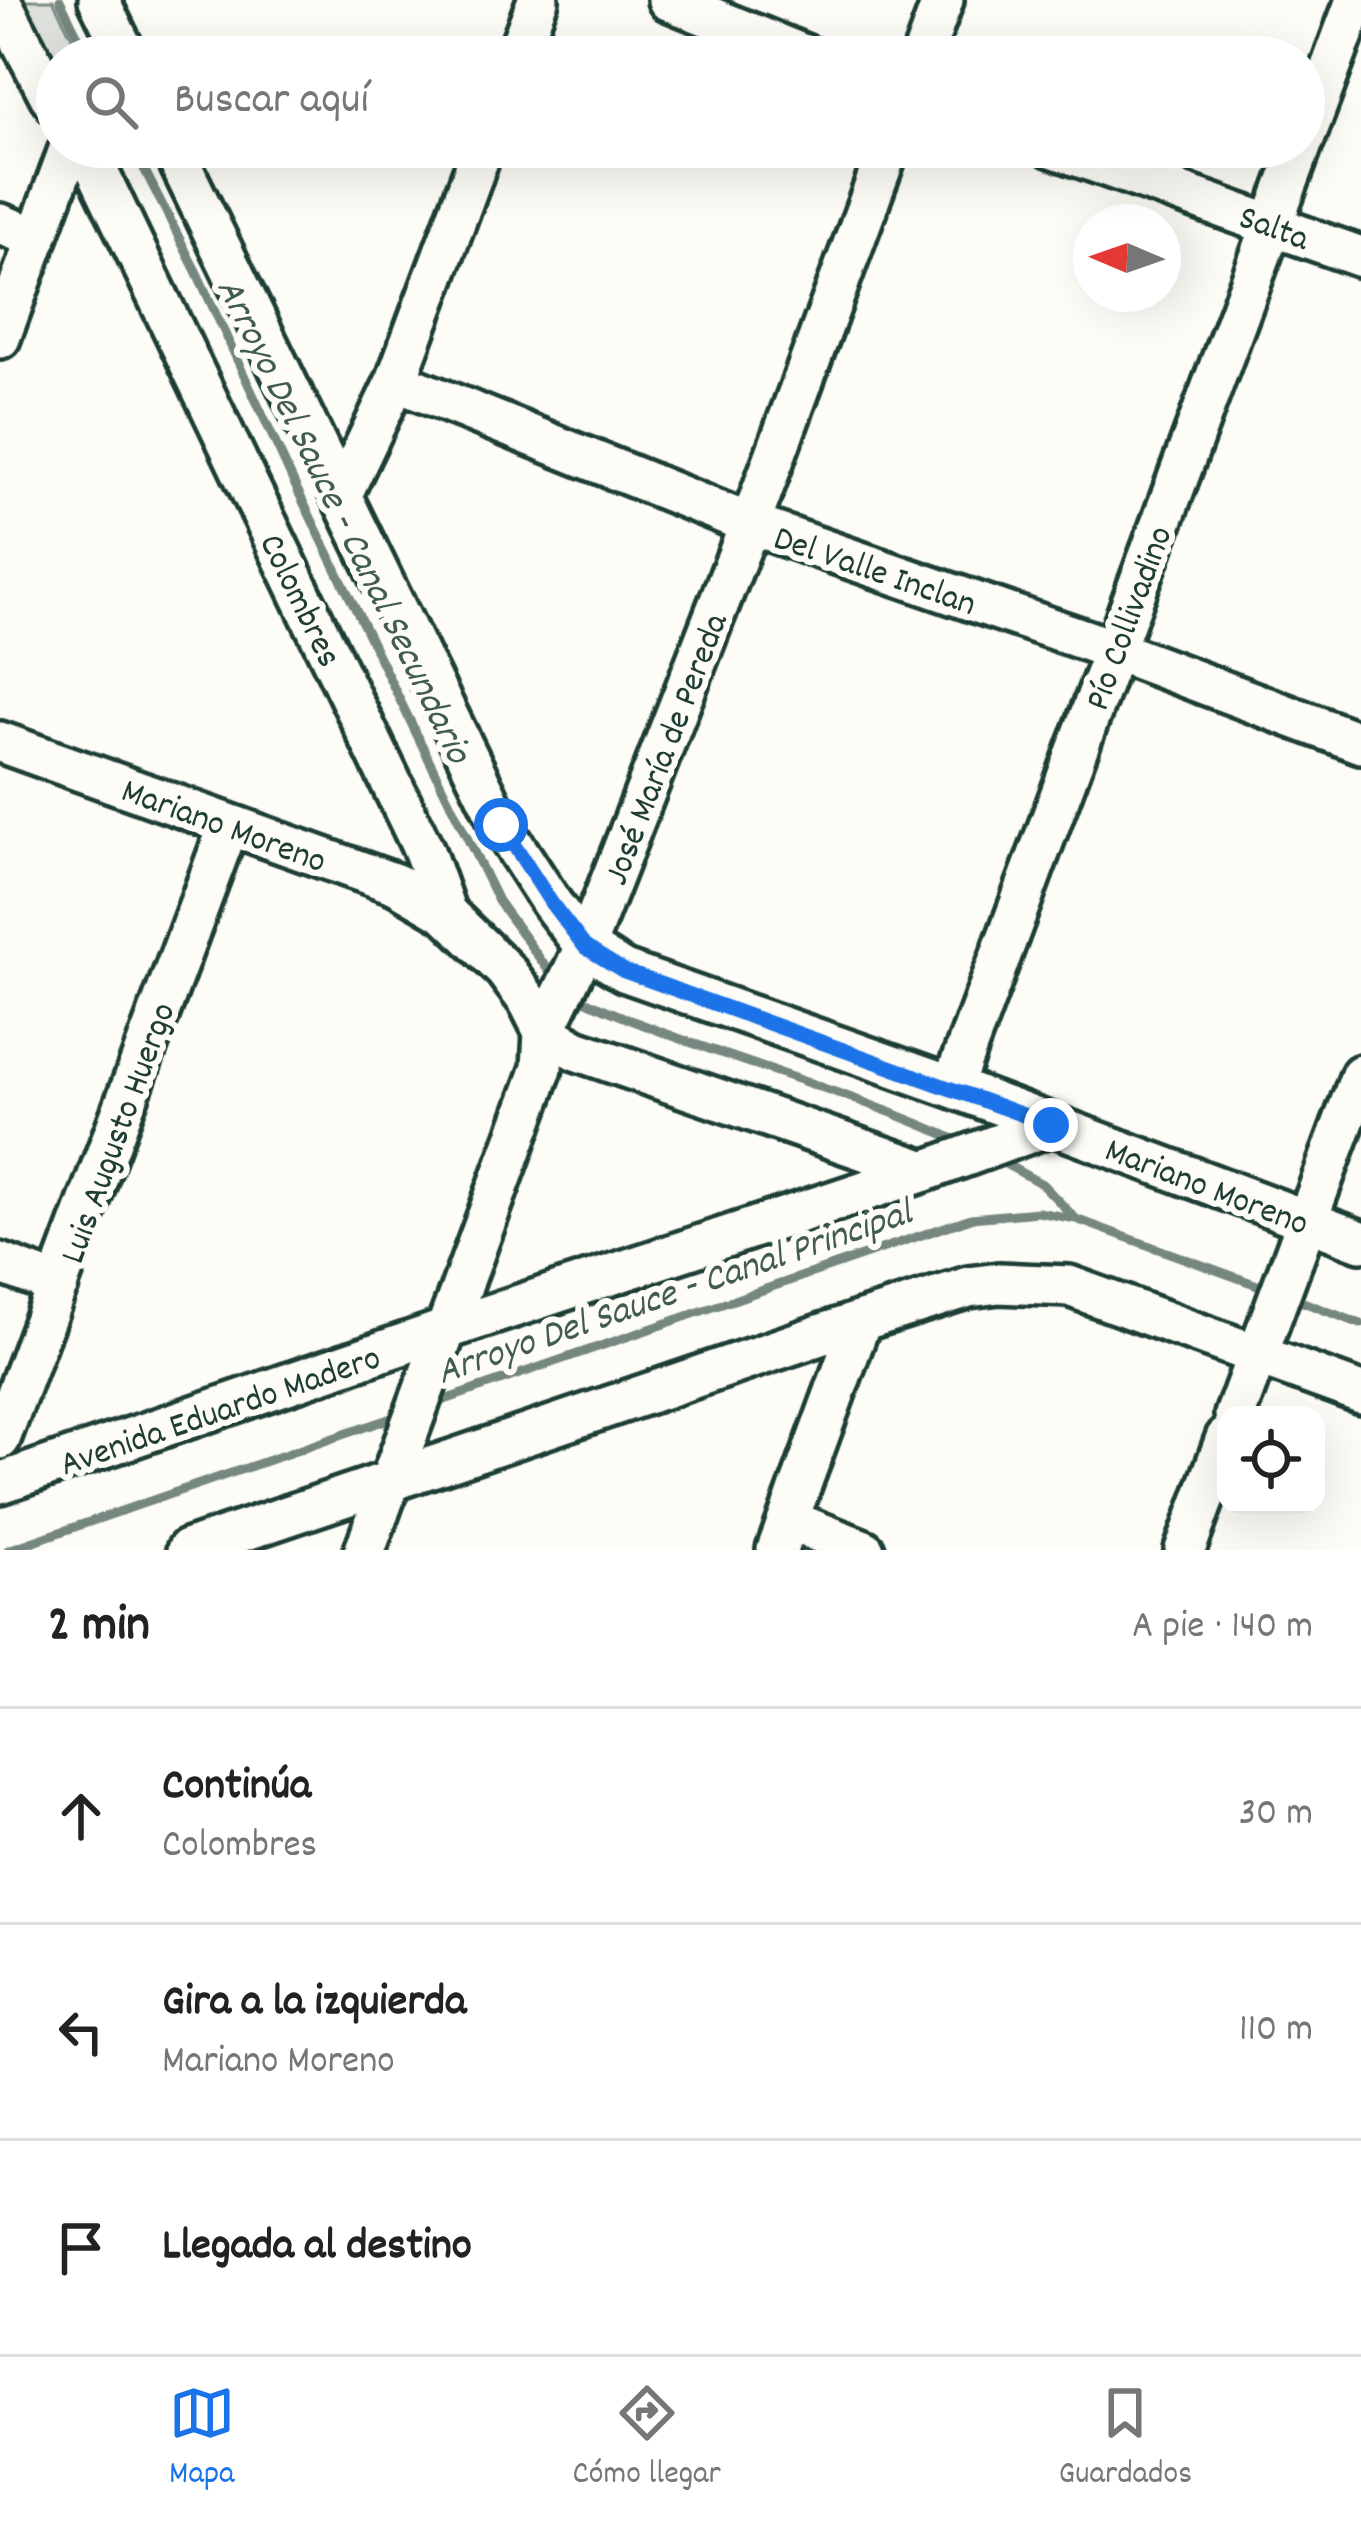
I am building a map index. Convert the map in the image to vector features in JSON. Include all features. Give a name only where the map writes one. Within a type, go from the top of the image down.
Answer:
[{"type":"street","points":[[0,0],[36,69]]},
{"type":"street","points":[[524,36],[538,0]]},
{"type":"street","points":[[668,0],[757,36]]},
{"type":"street","points":[[930,36],[943,0]]},
{"type":"street","name":"Pío Collivadino","points":[[1325,84],[1356,0]]},
{"type":"street","points":[[0,338],[62,168]]},
{"type":"street","name":"Colombres","points":[[96,168],[424,851],[446,913],[505,970],[544,1032]]},
{"type":"street","points":[[182,168],[501,825],[585,947]]},
{"type":"street","points":[[342,494],[396,381],[475,168]]},
{"type":"street","name":"José María de Pereda","points":[[365,1550],[542,1068],[544,1032],[585,947],[750,524],[881,168]]},
{"type":"street","name":"Salta","points":[[1112,168],[1361,257]]},
{"type":"street","name":"Pío Collivadino","points":[[952,1088],[1294,168]]},
{"type":"street","points":[[0,224],[37,238]]},
{"type":"street","name":"Del Valle Inclan","points":[[396,381],[750,524],[1114,650],[1361,743]]},
{"type":"street","name":"Mariano Moreno","points":[[0,742],[396,884],[446,913]]},
{"type":"street","name":"Luis Augusto Huergo","points":[[0,1439],[229,825]]},
{"type":"street","name":"Mariano Moreno","points":[[585,947],[624,971],[1361,1241]]},
{"type":"street","points":[[544,1032],[576,1049],[925,1172]]},
{"type":"street","points":[[1238,1406],[1361,1075]]},
{"type":"street","name":"Avenida Eduardo Madero","points":[[0,1483],[925,1172],[1051,1125]]},
{"type":"street","points":[[0,1264],[58,1285]]},
{"type":"street","points":[[187,1550],[969,1287],[999,1283],[1069,1286],[1361,1393]]},
{"type":"street","points":[[861,1321],[782,1535],[864,1550]]},
{"type":"street","points":[[1184,1550],[1217,1462]]},
{"type":"shaded area","points":[[16,0],[53,0],[71,36],[36,36],[36,41]]},
{"type":"waterway","name":"Arroyo Del Sauce - Canal Secundario","points":[[60,0],[78,36]]},
{"type":"waterway","name":"Arroyo Del Sauce - Canal Secundario","points":[[144,168],[498,901],[551,974]]},
{"type":"waterway","name":"Arroyo Del Sauce - Canal Secundario","points":[[580,998],[961,1142]]},
{"type":"waterway","name":"Arroyo Del Sauce - Canal Secundario","points":[[998,1160],[1042,1184],[1075,1218]]},
{"type":"waterway","name":"Arroyo Del Sauce - Canal Principal","points":[[433,1404],[971,1218],[1038,1212],[1076,1219],[1271,1290]]},
{"type":"waterway","name":"Arroyo Del Sauce - Canal Principal","points":[[1287,1296],[1361,1324]]},
{"type":"waterway","name":"Arroyo Del Sauce - Canal Principal","points":[[8,1550],[400,1415]]},
{"type":"route","points":[[501,825],[585,947],[624,971],[1051,1125]]}]
